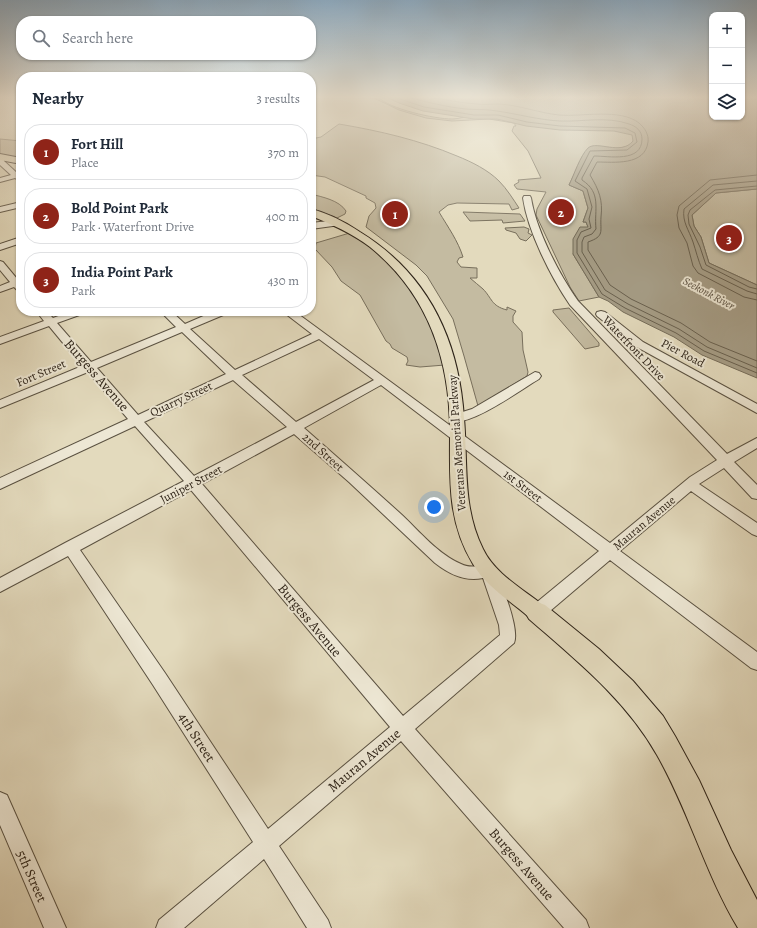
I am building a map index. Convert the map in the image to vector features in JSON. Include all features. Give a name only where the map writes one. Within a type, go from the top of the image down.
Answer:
[{"type":"highway","points":[[538,612],[617,682],[639,706],[658,731],[680,770],[732,887],[756,928]]},
{"type":"main road","points":[[0,157],[16,160]]},
{"type":"main road","name":"Veterans Memorial Parkway","points":[[316,219],[337,222],[368,240],[390,258],[420,292],[431,311],[447,351],[453,375],[457,418],[456,436],[458,491],[463,520],[472,544],[488,571],[538,612]]},
{"type":"street","points":[[0,157],[1,162],[16,174]]},
{"type":"street","points":[[0,180],[16,177]]},
{"type":"street","name":"Waterfront Drive","points":[[527,198],[528,212],[531,220],[557,276],[574,303],[757,494]]},
{"type":"street","points":[[0,210],[16,205]]},
{"type":"street","points":[[0,247],[16,242]]},
{"type":"street","points":[[0,264],[16,282]]},
{"type":"street","points":[[0,289],[16,286]]},
{"type":"street","name":"Pier Road","points":[[601,314],[639,344],[757,409]]},
{"type":"street","name":"2nd Street","points":[[171,316],[446,564],[465,574],[477,574],[488,571]]},
{"type":"street","name":"Fort Street","points":[[0,404],[212,316]]},
{"type":"street","name":"1st Street","points":[[294,316],[382,380],[757,662]]},
{"type":"street","points":[[0,341],[46,317]]},
{"type":"street","name":"Burgess Avenue","points":[[46,317],[193,483],[402,728],[578,928]]},
{"type":"street","name":"Quarry Street","points":[[0,484],[319,335]]},
{"type":"street","points":[[457,418],[476,412],[535,376]]},
{"type":"street","name":"Juniper Street","points":[[0,586],[70,547],[296,428],[382,380]]},
{"type":"street","name":"Mauran Avenue","points":[[538,612],[690,484],[757,442]]},
{"type":"street","points":[[690,484],[757,530]]},
{"type":"street","name":"4th Street","points":[[70,547],[266,842],[320,928]]},
{"type":"street","name":"Mauran Avenue","points":[[167,928],[266,842],[508,638],[507,625],[488,571]]},
{"type":"street","name":"5th Street","points":[[0,802],[55,928]]},
{"type":"shaded area","points":[[0,140],[16,141],[16,160],[0,157]]},
{"type":"shaded area","points":[[316,140],[411,140],[443,150],[468,161],[495,177],[519,208],[512,210],[509,204],[457,203],[448,205],[439,212],[461,251],[463,257],[459,258],[457,262],[461,267],[477,268],[477,278],[470,278],[483,289],[495,304],[507,310],[507,307],[516,311],[513,316],[513,322],[522,332],[523,350],[528,372],[527,376],[478,406],[453,319],[427,276],[416,265],[366,227],[369,216],[376,208],[375,203],[366,198],[366,196],[325,177],[316,176]]},
{"type":"shaded area","points":[[519,140],[639,140],[643,143],[583,156],[569,185],[583,191],[588,208],[583,222],[586,222],[588,227],[573,254],[599,297],[579,301],[570,287],[536,215],[537,209],[546,192],[517,189],[514,185],[519,182],[518,180],[541,178],[528,151]]},
{"type":"shaded area","points":[[757,189],[757,285],[709,263],[701,237],[694,226],[692,215],[716,193]]},
{"type":"shaded area","points":[[316,196],[330,200],[343,207],[346,211],[345,214],[337,218],[316,210]]},
{"type":"shaded area","points":[[463,212],[520,214],[525,221],[503,223],[502,220],[470,221]]},
{"type":"shaded area","points":[[524,227],[529,229],[528,233],[532,235],[526,241],[520,239],[516,233],[506,230],[505,228]]},
{"type":"shaded area","points":[[353,232],[392,263],[430,313],[445,365],[420,367],[406,365],[408,361],[407,357],[392,348],[386,341],[360,295],[341,281],[332,267],[316,250],[316,243]]},
{"type":"shaded area","points":[[569,308],[599,343],[599,346],[585,349],[553,312],[553,310]]},
{"type":"water","name":"Seekonk River","points":[[633,140],[757,140],[757,189],[716,193],[692,215],[694,226],[701,237],[709,263],[757,285],[757,378],[702,355],[674,337],[623,312],[608,301],[599,297],[573,254],[573,239],[580,227],[588,227],[586,222],[583,222],[588,208],[583,191],[569,185],[585,151],[592,146],[616,148],[628,145]]},
{"type":"place","name":"Bold Point Park","points":[[561,212]]},
{"type":"place","name":"Fort Hill","points":[[395,214]]},
{"type":"place","name":"India Point Park","points":[[729,238]]}]
